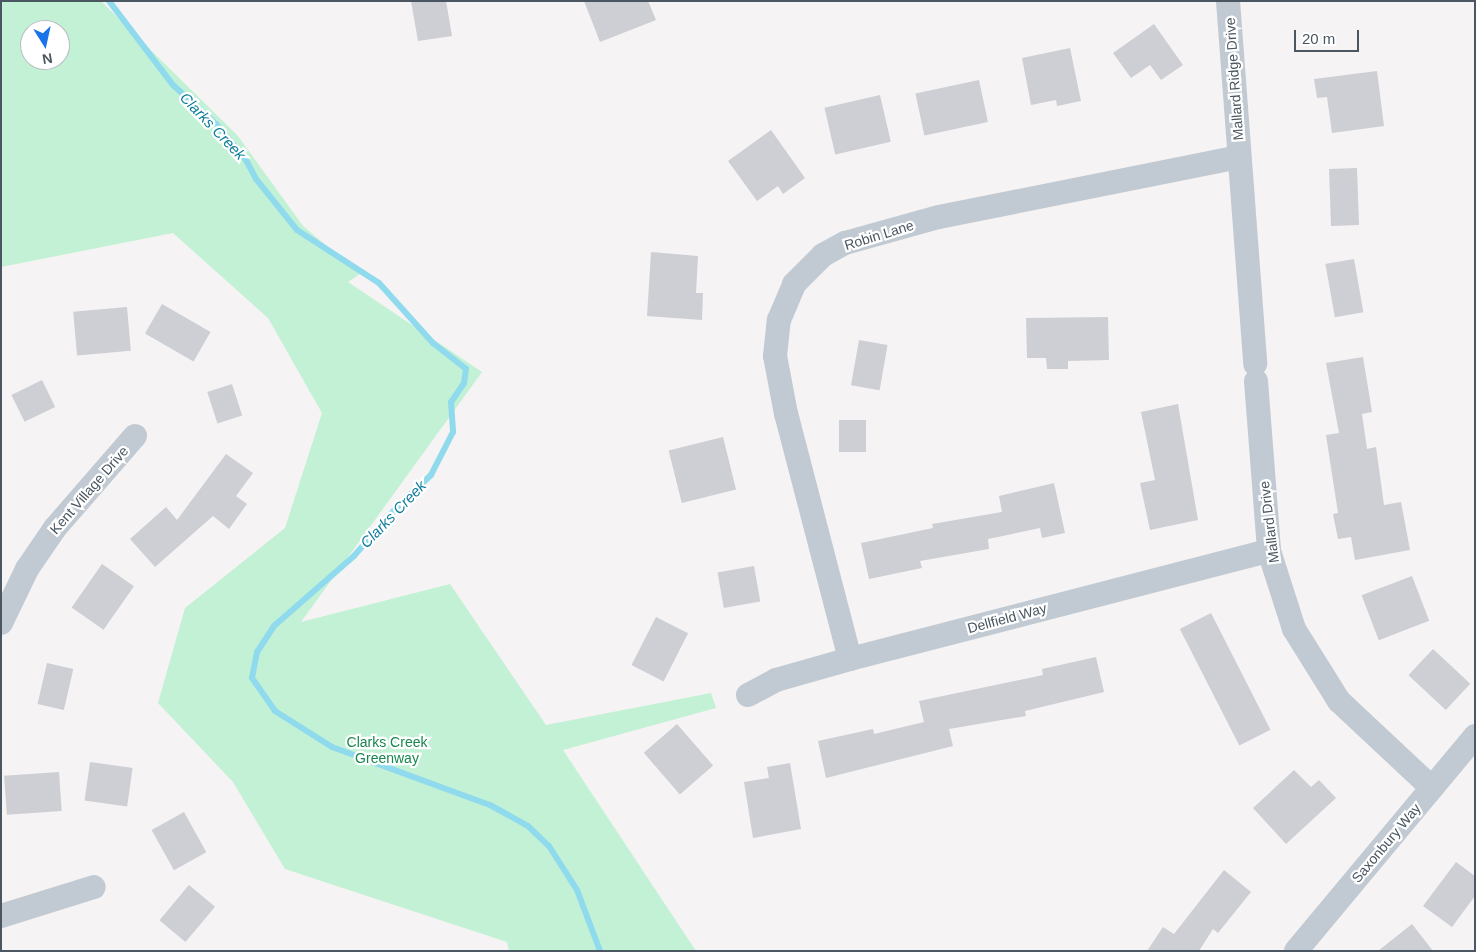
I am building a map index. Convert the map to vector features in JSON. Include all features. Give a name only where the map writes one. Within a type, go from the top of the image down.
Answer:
[{"type":"street","name":"Mallard Ridge Drive","points":[[1228,1],[1239,157]]},
{"type":"street","name":"Mallard Drive","points":[[1239,157],[1269,551],[1291,621],[1316,667],[1353,716],[1432,788]]},
{"type":"street","name":"Robin Lane","points":[[850,659],[786,414],[775,356],[779,320],[794,284],[823,254],[845,243],[939,217],[1239,157]]},
{"type":"street","name":"Kent Village Drive","points":[[1,624],[27,569],[55,528],[135,436]]},
{"type":"street","name":"Dellfield Way","points":[[748,695],[776,680],[850,659],[1269,551]]},
{"type":"street","name":"Saxonbury Way","points":[[1296,951],[1475,736]]},
{"type":"street","points":[[1,916],[94,887]]},
{"type":"green space","name":"Clarks Creek Greenway","points":[[1,1],[101,1],[238,136],[303,226],[360,274],[348,282],[482,372],[301,622],[450,584],[546,725],[711,693],[716,708],[563,750],[696,951],[509,951],[507,942],[285,869],[233,782],[158,703],[185,608],[285,528],[322,413],[268,318],[173,233],[1,267]]},
{"type":"building","points":[[411,1],[446,1],[452,36],[418,41]]},
{"type":"building","points":[[584,1],[648,1],[656,20],[600,42]]},
{"type":"building","points":[[1154,24],[1183,65],[1161,80],[1150,65],[1131,78],[1113,53]]},
{"type":"building","points":[[1070,48],[1081,101],[1057,106],[1056,100],[1031,105],[1022,58]]},
{"type":"building","points":[[1377,71],[1384,126],[1332,133],[1327,97],[1317,98],[1314,79]]},
{"type":"building","points":[[979,80],[988,122],[924,136],[915,94]]},
{"type":"building","points":[[880,95],[891,142],[835,155],[824,108]]},
{"type":"building","points":[[771,130],[805,178],[783,194],[778,186],[757,201],[728,161]]},
{"type":"building","points":[[1357,168],[1359,225],[1331,226],[1329,169]]},
{"type":"building","points":[[651,252],[698,256],[696,293],[703,293],[702,320],[647,316]]},
{"type":"building","points":[[1354,259],[1363,312],[1335,317],[1325,264]]},
{"type":"building","points":[[162,304],[210,332],[193,361],[145,333]]},
{"type":"building","points":[[127,307],[131,351],[77,356],[73,312]]},
{"type":"building","points":[[1108,317],[1109,360],[1068,361],[1068,369],[1047,369],[1046,358],[1027,358],[1026,318]]},
{"type":"building","points":[[859,340],[888,345],[880,390],[851,385]]},
{"type":"building","points":[[1363,357],[1372,412],[1362,414],[1367,449],[1376,447],[1384,505],[1401,502],[1410,550],[1355,560],[1351,537],[1338,539],[1333,514],[1338,513],[1326,435],[1339,433],[1326,363]]},
{"type":"building","points":[[42,380],[55,407],[25,422],[11,395]]},
{"type":"building","points":[[232,384],[242,415],[217,423],[207,392]]},
{"type":"building","points":[[1178,404],[1198,520],[1150,530],[1140,483],[1155,480],[1141,412]]},
{"type":"building","points":[[839,420],[866,420],[866,452],[839,452]]},
{"type":"building","points":[[723,437],[736,489],[682,503],[669,451]]},
{"type":"building","points":[[226,454],[253,473],[236,496],[247,504],[229,529],[213,516],[155,567],[130,539],[166,507],[177,520]]},
{"type":"building","points":[[1054,483],[1065,533],[1042,538],[1040,528],[988,539],[989,549],[920,561],[922,568],[869,579],[861,543],[933,528],[932,524],[1002,512],[999,496]]},
{"type":"building","points":[[102,564],[134,586],[104,630],[72,607]]},
{"type":"building","points":[[754,566],[760,601],[724,608],[718,572]]},
{"type":"building","points":[[1412,576],[1429,621],[1379,640],[1362,595]]},
{"type":"building","points":[[1211,613],[1270,730],[1239,746],[1180,629]]},
{"type":"building","points":[[656,617],[688,633],[664,681],[631,665]]},
{"type":"building","points":[[1433,649],[1470,684],[1446,710],[1408,675]]},
{"type":"building","points":[[1096,657],[1104,692],[1025,711],[1026,716],[949,729],[953,746],[826,778],[818,741],[873,729],[874,734],[924,722],[919,701],[1043,675],[1042,669]]},
{"type":"building","points":[[47,663],[73,669],[64,710],[38,704]]},
{"type":"building","points":[[677,724],[713,766],[680,794],[644,753]]},
{"type":"building","points":[[90,762],[133,768],[127,807],[85,801]]},
{"type":"building","points":[[790,763],[801,829],[753,838],[744,782],[769,778],[767,767]]},
{"type":"building","points":[[1294,770],[1311,787],[1319,780],[1336,798],[1286,844],[1253,808]]},
{"type":"building","points":[[59,772],[62,811],[7,815],[4,776]]},
{"type":"building","points":[[184,812],[206,852],[174,870],[152,830]]},
{"type":"building","points":[[1456,862],[1475,876],[1475,896],[1452,927],[1423,906]]},
{"type":"building","points":[[1224,870],[1251,892],[1218,933],[1213,929],[1199,951],[1147,951],[1163,927],[1174,934]]},
{"type":"building","points":[[189,885],[215,907],[185,942],[159,920]]},
{"type":"building","points":[[1412,924],[1433,951],[1378,951]]},
{"type":"waterway","name":"Clarks Creek","points":[[109,1],[173,85],[217,125],[246,160],[256,179],[297,230],[379,283],[433,343],[466,369],[464,383],[451,402],[453,432],[431,475],[397,507],[354,556],[274,626],[257,652],[252,678],[275,711],[332,747],[490,805],[528,826],[549,846],[577,890],[600,951]]}]
